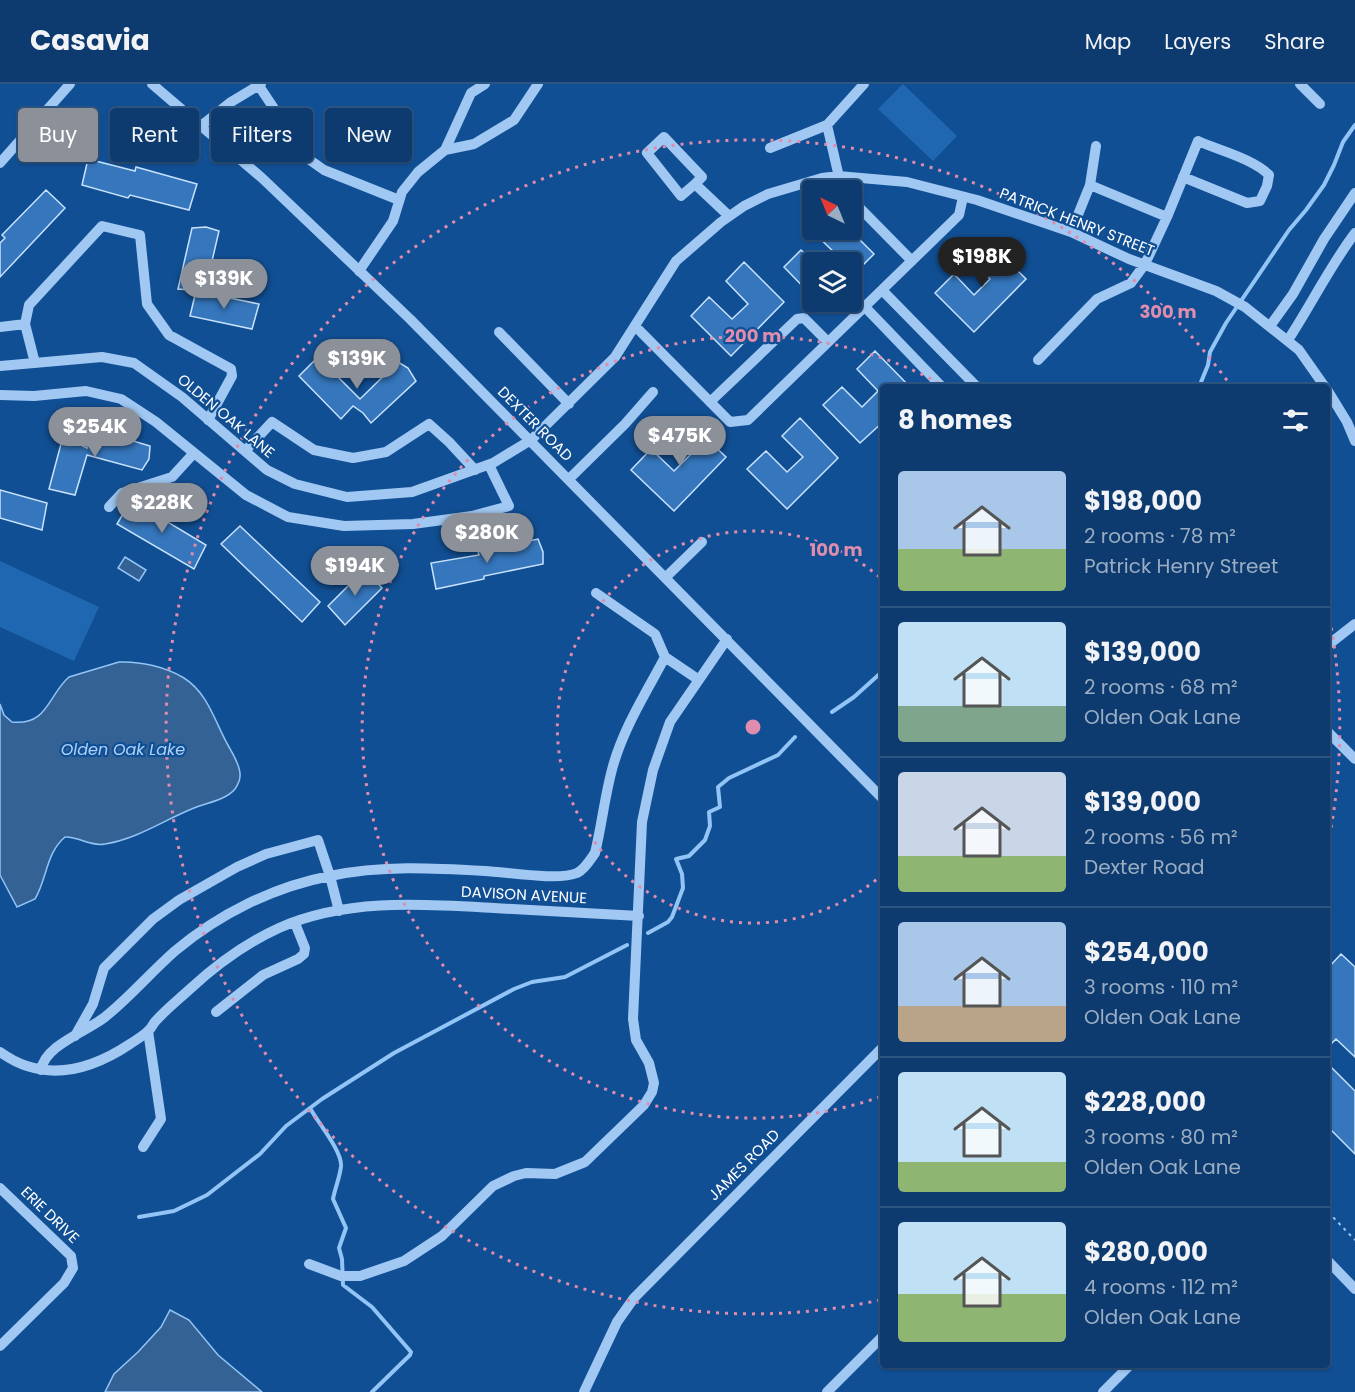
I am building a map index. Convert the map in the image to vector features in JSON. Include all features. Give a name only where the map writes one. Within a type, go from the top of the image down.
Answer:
[{"type":"street","points":[[0,163],[70,84]]},
{"type":"street","name":"DEXTER ROAD","points":[[152,84],[262,178],[359,271],[531,440],[880,796]]},
{"type":"street","points":[[359,271],[393,220],[402,192],[418,172],[445,150],[471,93],[485,84]]},
{"type":"street","points":[[445,150],[474,144],[514,120],[537,84]]},
{"type":"street","points":[[770,148],[827,125],[864,84]]},
{"type":"street","points":[[1300,84],[1320,104]]},
{"type":"street","points":[[201,126],[231,102],[260,85],[306,158],[324,171],[399,200]]},
{"type":"street","points":[[827,125],[839,180]]},
{"type":"street","points":[[664,137],[702,177],[695,184],[681,196],[647,153],[664,137]]},
{"type":"street","points":[[1038,360],[1097,299],[1131,283],[1145,264],[1198,141],[1263,168],[1269,175],[1268,186],[1260,201],[1246,203],[1183,177]]},
{"type":"street","points":[[1071,232],[1090,185],[1096,146]]},
{"type":"street","name":"PATRICK HENRY STREET","points":[[531,440],[615,357],[656,289],[676,261],[702,237],[729,216],[768,194],[822,178],[838,176],[907,182],[963,197],[1071,232],[1216,291],[1245,307],[1288,340],[1299,350],[1323,384]]},
{"type":"street","points":[[695,184],[729,216]]},
{"type":"street","points":[[1090,185],[1167,217]]},
{"type":"street","points":[[1270,326],[1293,294],[1323,239],[1355,193]]},
{"type":"street","points":[[635,326],[730,422],[748,420],[959,215],[963,197]]},
{"type":"street","points":[[862,210],[912,261]]},
{"type":"street","points":[[35,363],[25,324],[29,305],[102,226],[140,235],[147,304],[169,335],[231,369],[232,376],[208,420]]},
{"type":"street","points":[[1288,340],[1342,250],[1355,233]]},
{"type":"street","points":[[882,290],[974,384]]},
{"type":"street","points":[[865,307],[939,384]]},
{"type":"street","points":[[710,402],[797,319],[804,318],[828,342]]},
{"type":"street","points":[[0,327],[25,324]]},
{"type":"street","points":[[499,332],[569,404]]},
{"type":"street","name":"OLDEN OAK LANE","points":[[0,366],[102,357],[134,363],[182,397],[267,470],[295,484],[347,497],[412,492],[489,465],[531,440]]},
{"type":"street","points":[[0,395],[34,396],[86,391],[121,399],[156,422],[246,495],[288,517],[344,526],[413,524],[472,516],[509,506],[489,465]]},
{"type":"street","points":[[569,479],[625,424],[653,392]]},
{"type":"street","name":"PATRICK HENRY STREET","points":[[1330,395],[1347,422],[1355,441]]},
{"type":"street","points":[[245,451],[272,422],[314,450],[353,458],[386,452],[429,424],[475,470]]},
{"type":"street","points":[[109,507],[122,493],[172,477],[194,453]]},
{"type":"street","points":[[666,578],[702,542]]},
{"type":"street","points":[[596,593],[655,634],[665,657],[699,680]]},
{"type":"street","points":[[1330,643],[1355,624]]},
{"type":"street","points":[[309,1264],[341,1276],[360,1276],[404,1261],[442,1236],[493,1186],[503,1180],[526,1173],[555,1174],[585,1162],[644,1105],[652,1092],[654,1083],[648,1063],[636,1040],[633,1019],[642,822],[653,770],[670,722],[727,639]]},
{"type":"street","points":[[40,1070],[43,1060],[69,1038],[102,1019],[118,1006],[175,951],[226,915],[303,882],[360,870],[396,867],[557,876],[577,873],[587,865],[595,853],[613,766],[632,718],[665,657]]},
{"type":"street","points":[[1330,734],[1355,759]]},
{"type":"street","points":[[75,1036],[93,1004],[105,968],[153,920],[179,900],[212,880],[266,854],[318,840],[339,911]]},
{"type":"street","name":"DAVISON AVENUE","points":[[0,1052],[14,1062],[40,1070],[59,1072],[112,1056],[148,1031],[215,967],[254,942],[280,927],[339,911],[409,904],[639,916]]},
{"type":"street","points":[[216,1012],[263,975],[304,954],[305,948],[295,923]]},
{"type":"street","points":[[143,1147],[161,1119],[148,1031]]},
{"type":"street","name":"JAMES ROAD","points":[[584,1392],[616,1322],[627,1308],[667,1263],[880,1050]]},
{"type":"street","name":"ERIE DRIVE","points":[[0,1188],[71,1256],[73,1268],[63,1283],[0,1346]]},
{"type":"street","points":[[1330,1263],[1355,1289]]},
{"type":"street","points":[[827,1392],[880,1339]]},
{"type":"street","points":[[1103,1392],[1127,1368]]},
{"type":"path","points":[[1330,1214],[1355,1239]]},
{"type":"shaded area","points":[[903,84],[957,136],[933,161],[878,109]]},
{"type":"shaded area","points":[[0,561],[99,607],[74,661],[0,627]]},
{"type":"water","points":[[125,557],[146,570],[139,581],[118,568]]},
{"type":"water","name":"Olden Oak Lake","points":[[119,662],[161,668],[184,678],[200,692],[236,761],[240,772],[238,783],[231,793],[216,801],[194,808],[117,842],[100,845],[65,837],[50,858],[35,899],[17,907],[0,875],[0,704],[4,715],[12,722],[33,719],[46,708],[69,677]]},
{"type":"water","points":[[170,1310],[189,1320],[218,1355],[262,1392],[105,1392],[114,1374],[161,1327]]},
{"type":"building","points":[[87,162],[98,162],[135,171],[136,167],[197,184],[189,210],[130,195],[128,198],[82,185]]},
{"type":"building","points":[[46,190],[65,208],[0,277],[0,243],[5,238],[2,235]]},
{"type":"building","points":[[206,227],[219,231],[205,291],[178,289],[192,228]]},
{"type":"building","points":[[821,240],[860,240],[874,254],[862,266],[862,252],[834,252]]},
{"type":"building","points":[[987,240],[1026,279],[974,332],[935,293],[954,274],[974,295],[990,279],[969,258]]},
{"type":"building","points":[[801,250],[803,252],[802,286],[784,267]]},
{"type":"building","points":[[744,262],[784,302],[731,356],[691,316],[709,297],[732,319],[748,304],[726,281]]},
{"type":"building","points":[[196,291],[259,304],[252,329],[190,316]]},
{"type":"building","points":[[875,351],[907,384],[880,384],[880,425],[860,443],[823,405],[842,387],[862,407],[878,391],[857,369]]},
{"type":"building","points":[[318,357],[360,399],[398,362],[408,368],[416,381],[371,423],[353,406],[341,419],[299,376]]},
{"type":"building","points":[[800,418],[838,458],[787,509],[747,469],[766,451],[787,472],[803,457],[782,436]]},
{"type":"building","points":[[687,420],[726,457],[674,511],[631,470],[651,449],[674,471],[690,455],[671,437]]},
{"type":"building","points":[[90,428],[150,446],[149,459],[142,470],[87,455],[75,495],[49,489],[62,440],[75,442],[87,448]]},
{"type":"building","points":[[0,490],[47,503],[42,530],[0,518]]},
{"type":"building","points":[[131,500],[206,545],[194,569],[117,524]]},
{"type":"building","points":[[240,526],[320,602],[302,622],[221,544]]},
{"type":"building","points":[[538,539],[543,552],[543,564],[436,589],[431,563],[479,555],[478,551]]},
{"type":"building","points":[[363,571],[382,588],[345,625],[328,606]]},
{"type":"building","points":[[1341,954],[1355,967],[1355,1057],[1336,1039],[1330,1045],[1330,966]]},
{"type":"building","points":[[1330,1066],[1355,1091],[1355,1154],[1330,1129]]},
{"type":"waterway","points":[[1200,384],[1208,365],[1210,352],[1226,323],[1289,230],[1324,185],[1343,142],[1355,125]]},
{"type":"waterway","points":[[832,712],[854,697],[880,674]]},
{"type":"waterway","points":[[648,933],[668,922],[672,917],[683,888],[682,874],[676,859],[689,856],[705,840],[710,826],[709,812],[720,807],[718,787],[729,778],[778,755],[795,737]]},
{"type":"waterway","points":[[139,1217],[174,1211],[207,1195],[260,1154],[286,1126],[322,1099],[394,1053],[514,989],[532,982],[565,977],[627,945]]},
{"type":"waterway","points":[[310,1108],[334,1145],[340,1160],[341,1166],[333,1199],[346,1228],[339,1248],[342,1259],[343,1285],[372,1307],[411,1352],[372,1392]]}]
